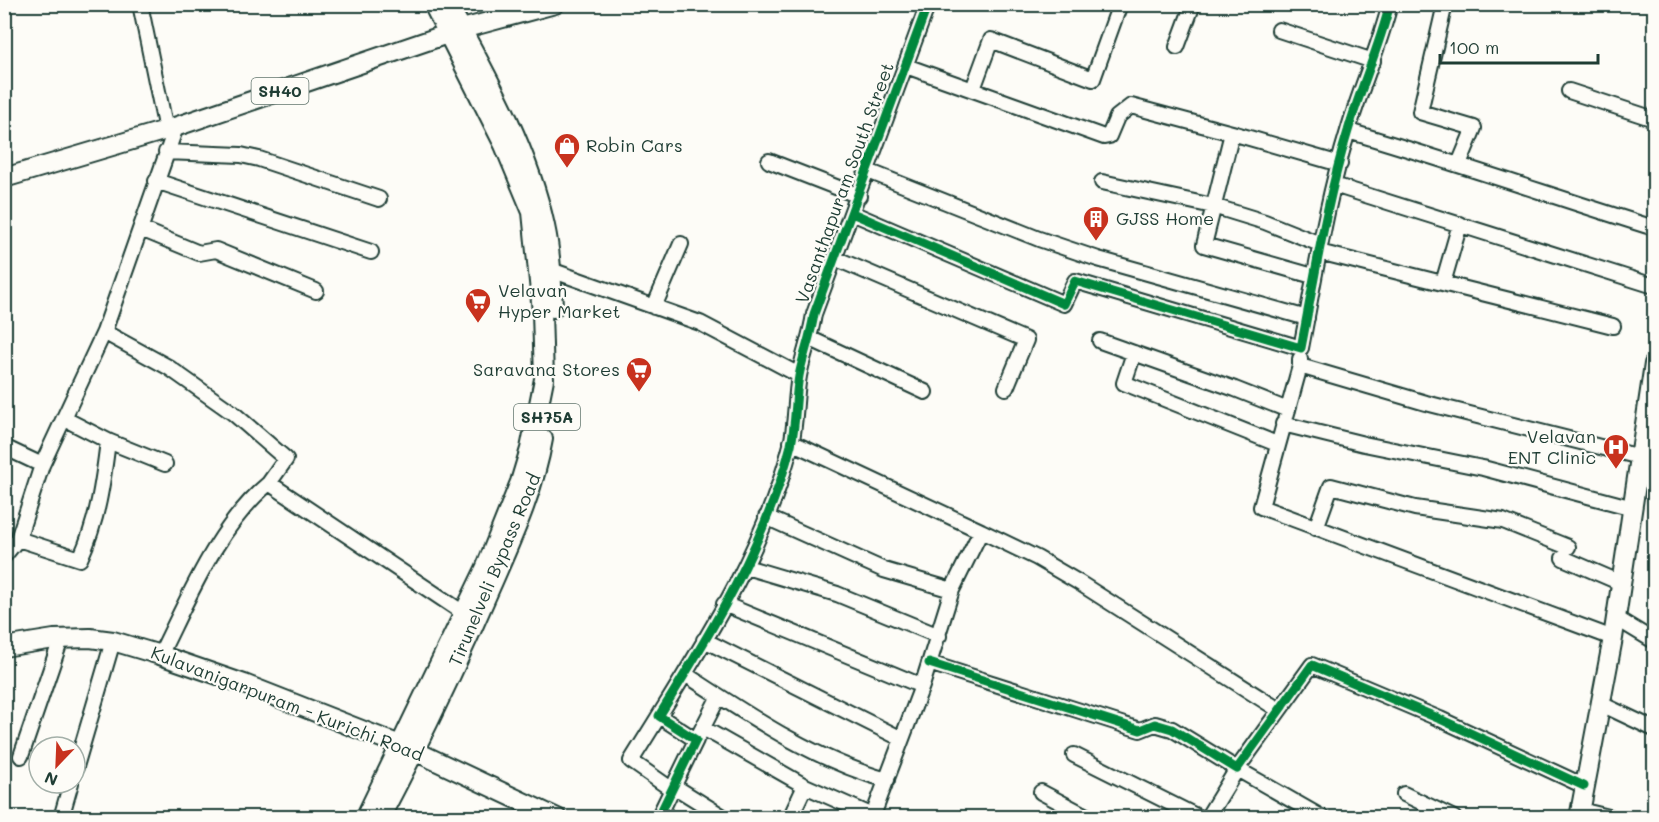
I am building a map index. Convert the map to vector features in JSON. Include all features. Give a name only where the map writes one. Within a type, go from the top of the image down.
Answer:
[{"type":"main road","points":[[365,818],[408,748],[516,493],[530,449],[544,379],[542,312],[532,212],[455,32],[433,4]]},
{"type":"main road","name":"Tirunelveli Bypass Road","points":[[380,818],[408,748],[477,619],[537,470],[555,372],[551,270],[545,226],[530,172],[505,114],[455,32],[448,4]]},
{"type":"main road","name":"SH40","points":[[4,178],[171,128],[455,32],[555,4]]},
{"type":"main road","points":[[1579,814],[1613,638],[1640,458],[1652,398],[1654,364]]},
{"type":"main road","name":"Kulavanigarpuram - Kurichi Road","points":[[4,647],[61,639],[113,641],[160,655],[244,684],[408,748],[557,818]]},
{"type":"street","points":[[4,556],[18,538],[42,465],[104,332],[166,152],[171,128],[140,4]]},
{"type":"street","name":"Vasanthapuram South Street","points":[[672,787],[631,761],[685,674],[746,567],[780,482],[791,442],[799,375],[811,339],[814,314],[837,259],[928,4]]},
{"type":"street","points":[[973,88],[991,40],[1094,79],[1120,4]]},
{"type":"street","points":[[1177,47],[1193,4]]},
{"type":"street","points":[[1390,4],[1348,131],[1334,185],[1313,276],[1300,366],[1261,507],[1613,638]]},
{"type":"street","points":[[1445,4],[1420,112],[1474,128],[1459,164]]},
{"type":"street","points":[[1279,30],[1373,61]]},
{"type":"street","points":[[906,66],[973,88],[1104,137],[1109,136],[1117,117],[1131,106],[1340,164]]},
{"type":"street","points":[[1569,91],[1654,119]]},
{"type":"street","points":[[1348,131],[1459,164],[1494,179],[1654,228]]},
{"type":"street","points":[[1232,133],[1204,245],[1313,276]]},
{"type":"street","points":[[166,152],[241,155],[379,199]]},
{"type":"street","points":[[768,161],[859,196]]},
{"type":"street","points":[[868,171],[1059,246],[1307,318]]},
{"type":"street","points":[[156,182],[370,252]]},
{"type":"street","points":[[1102,182],[1213,206],[1265,222],[1319,248],[1443,283],[1613,326]]},
{"type":"street","points":[[1334,185],[1654,286]]},
{"type":"street","points":[[852,213],[1064,304],[1074,281],[1301,348]]},
{"type":"street","points":[[1443,283],[1460,224]]},
{"type":"street","points":[[141,229],[199,253],[216,250],[316,291]]},
{"type":"street","points":[[654,307],[681,244]]},
{"type":"street","points":[[837,259],[1026,340],[1006,388]]},
{"type":"street","points":[[551,270],[700,323],[799,375]]},
{"type":"street","points":[[104,332],[168,367],[233,413],[286,459],[268,483],[246,503],[226,531],[196,581],[160,655]]},
{"type":"street","points":[[811,339],[925,392]]},
{"type":"street","points":[[1100,341],[1288,410]]},
{"type":"street","points":[[1134,353],[1124,383],[1277,444]]},
{"type":"street","points":[[1300,366],[1426,403],[1640,458]]},
{"type":"street","points":[[65,418],[108,441],[165,464]]},
{"type":"street","points":[[1283,424],[1364,444],[1483,468],[1633,508]]},
{"type":"street","points":[[18,538],[80,559],[99,507],[108,441]]},
{"type":"street","points":[[791,442],[1037,558],[1279,710]]},
{"type":"street","points":[[4,447],[42,465]]},
{"type":"street","points":[[268,483],[465,614]]},
{"type":"street","points":[[1316,528],[1330,486],[1415,508],[1503,521],[1621,583]]},
{"type":"street","points":[[766,517],[884,570],[952,590]]},
{"type":"street","points":[[659,716],[873,817],[900,738],[922,686],[952,590],[981,531]]},
{"type":"street","points":[[746,567],[837,594],[939,636]]},
{"type":"street","points":[[724,604],[922,686]]},
{"type":"street","points":[[1616,618],[1654,642]]},
{"type":"street","points":[[21,756],[61,639]]},
{"type":"street","points":[[704,640],[900,738]]},
{"type":"street","points":[[85,735],[113,641]]},
{"type":"street","points":[[929,663],[1140,730],[1155,724],[1164,727],[1323,818]]},
{"type":"street","points":[[1207,818],[1237,769],[1312,665],[1440,719],[1584,786]]},
{"type":"street","points":[[685,674],[815,752],[862,773],[887,780]]},
{"type":"street","points":[[658,818],[719,696]]},
{"type":"street","points":[[1599,703],[1654,729]]},
{"type":"street","points":[[1074,755],[1200,818]]},
{"type":"street","points":[[790,818],[805,786]]},
{"type":"street","points":[[672,787],[725,818]]},
{"type":"street","points":[[1041,792],[1090,818]]},
{"type":"street","points":[[1404,794],[1454,818]]},
{"type":"street","points":[[61,818],[68,795]]},
{"type":"street","points":[[1579,814],[1613,818]]},
{"type":"cycle path","points":[[658,818],[696,740],[659,716],[736,585],[767,517],[791,445],[799,376],[814,314],[928,4]]},
{"type":"cycle path","points":[[852,213],[1064,304],[1075,281],[1301,348],[1333,185],[1353,115],[1390,4]]},
{"type":"cycle path","points":[[929,663],[1140,730],[1155,724],[1172,729],[1237,769],[1312,665],[1440,719],[1584,786]]},
{"type":"place","name":"Robin Cars","points":[[567,169]]},
{"type":"place","name":"GJSS Home","points":[[1096,242]]},
{"type":"place","name":"Velavan Hyper Market","points":[[478,324]]},
{"type":"place","name":"Saravana Stores","points":[[639,393]]},
{"type":"place","name":"Velavan ENT Clinic","points":[[1616,470]]}]
